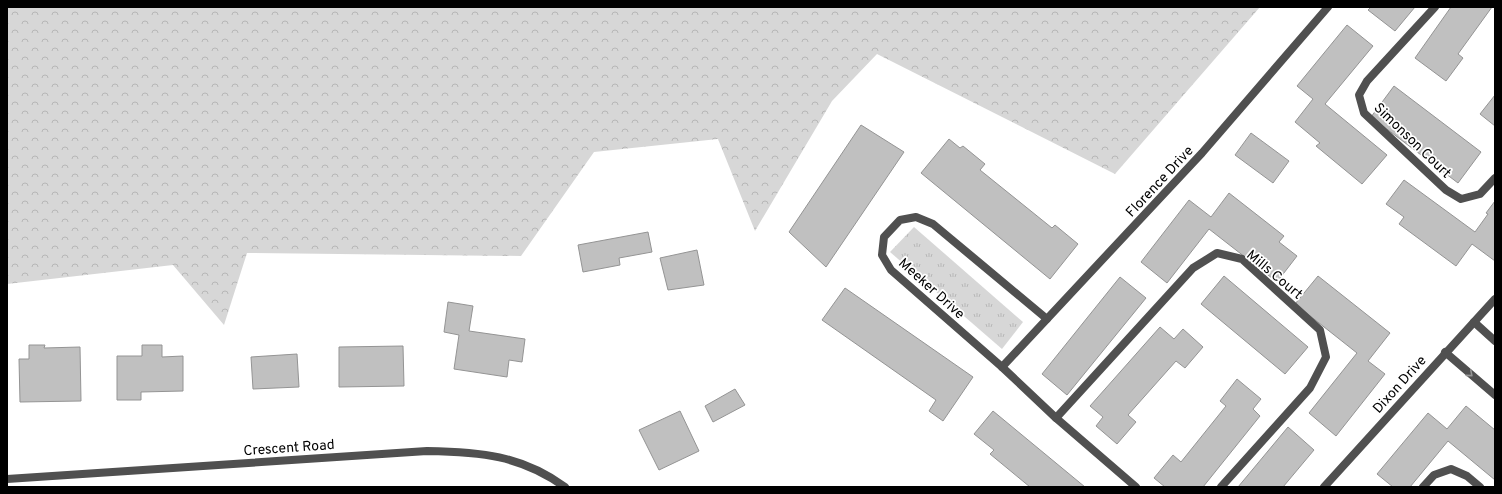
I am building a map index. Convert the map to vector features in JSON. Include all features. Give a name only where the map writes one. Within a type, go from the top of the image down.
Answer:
[{"type":"street","name":"Florence Drive","points":[[1002,367],[1202,153],[1328,7]]},
{"type":"street","name":"Simonson Court","points":[[1435,7],[1367,81],[1359,95],[1364,113],[1446,190],[1461,199],[1480,194],[1495,178]]},
{"type":"street","name":"Meeker Drive","points":[[1047,319],[932,224],[916,217],[900,220],[884,237],[882,256],[891,270],[1002,367],[1056,418],[1136,487]]},
{"type":"street","name":"Mills Court","points":[[1056,418],[1194,268],[1217,253],[1242,259],[1320,330],[1326,357],[1310,388],[1221,487]]},
{"type":"street","name":"Dixon Drive","points":[[1324,487],[1445,352],[1495,299]]},
{"type":"street","points":[[1474,322],[1495,341]]},
{"type":"street","points":[[1445,352],[1495,395]]},
{"type":"street","name":"Crescent Road","points":[[7,479],[434,451],[468,452],[504,458],[533,468],[554,479],[565,487]]},
{"type":"street","points":[[1423,487],[1434,475],[1451,469],[1467,476],[1480,487]]},
{"type":"green space","points":[[7,7],[1260,7],[1115,174],[877,54],[832,101],[755,231],[718,139],[594,152],[521,256],[247,253],[224,325],[173,265],[7,284]]},
{"type":"green space","points":[[914,227],[1023,322],[1002,349],[890,252]]},
{"type":"building","points":[[1371,7],[1415,7],[1395,31],[1368,10]]},
{"type":"building","points":[[1451,7],[1492,7],[1458,54],[1463,58],[1446,81],[1415,58]]},
{"type":"building","points":[[1347,25],[1373,46],[1325,104],[1387,155],[1362,184],[1316,146],[1320,143],[1295,122],[1313,99],[1297,86]]},
{"type":"building","points":[[1394,86],[1481,152],[1458,183],[1371,117]]},
{"type":"building","points":[[1495,95],[1495,126],[1480,114]]},
{"type":"building","points":[[861,125],[904,152],[826,267],[789,232]]},
{"type":"building","points":[[1251,133],[1289,161],[1273,183],[1235,155]]},
{"type":"building","points":[[949,139],[960,148],[963,146],[985,164],[980,170],[1052,228],[1055,225],[1078,244],[1050,279],[921,173]]},
{"type":"building","points":[[1404,180],[1475,232],[1495,201],[1495,261],[1472,244],[1456,266],[1399,224],[1404,217],[1386,204]]},
{"type":"building","points":[[1229,193],[1284,236],[1279,242],[1297,256],[1277,282],[1209,229],[1167,283],[1141,262],[1189,200],[1211,217]]},
{"type":"building","points":[[648,232],[652,252],[619,258],[620,265],[583,272],[578,245]]},
{"type":"building","points":[[697,250],[704,285],[668,290],[660,258]]},
{"type":"building","points":[[1224,276],[1308,347],[1285,374],[1201,304]]},
{"type":"building","points":[[1318,276],[1390,333],[1368,361],[1385,374],[1336,436],[1309,413],[1357,353],[1295,304]]},
{"type":"building","points":[[1120,277],[1146,298],[1067,395],[1042,374]]},
{"type":"building","points":[[845,288],[973,377],[943,421],[929,411],[936,400],[822,320]]},
{"type":"building","points":[[448,302],[473,306],[469,331],[525,339],[522,362],[509,360],[507,377],[454,369],[459,335],[444,332]]},
{"type":"building","points":[[1160,327],[1174,339],[1183,329],[1203,347],[1185,368],[1176,361],[1128,415],[1136,422],[1117,444],[1096,426],[1103,417],[1090,406]]},
{"type":"building","points":[[29,345],[45,345],[44,348],[80,347],[81,401],[20,402],[19,359],[29,359]]},
{"type":"building","points":[[142,345],[162,345],[162,357],[183,356],[183,391],[141,392],[141,400],[117,400],[117,356],[142,356]]},
{"type":"building","points":[[403,346],[404,386],[339,387],[339,347]]},
{"type":"building","points":[[297,354],[299,387],[253,389],[251,357]]},
{"type":"building","points":[[1237,379],[1261,399],[1253,409],[1260,416],[1203,487],[1165,487],[1154,478],[1173,455],[1181,462],[1226,406],[1220,401]]},
{"type":"building","points":[[735,389],[745,405],[713,422],[705,406]]},
{"type":"building","points":[[1466,406],[1495,430],[1495,480],[1448,441],[1410,487],[1393,487],[1377,474],[1428,413],[1447,429]]},
{"type":"building","points":[[680,411],[699,451],[659,470],[639,430]]},
{"type":"building","points":[[993,411],[1085,487],[1030,487],[990,454],[994,450],[974,434]]},
{"type":"building","points":[[1288,427],[1314,450],[1283,487],[1238,487]]}]
